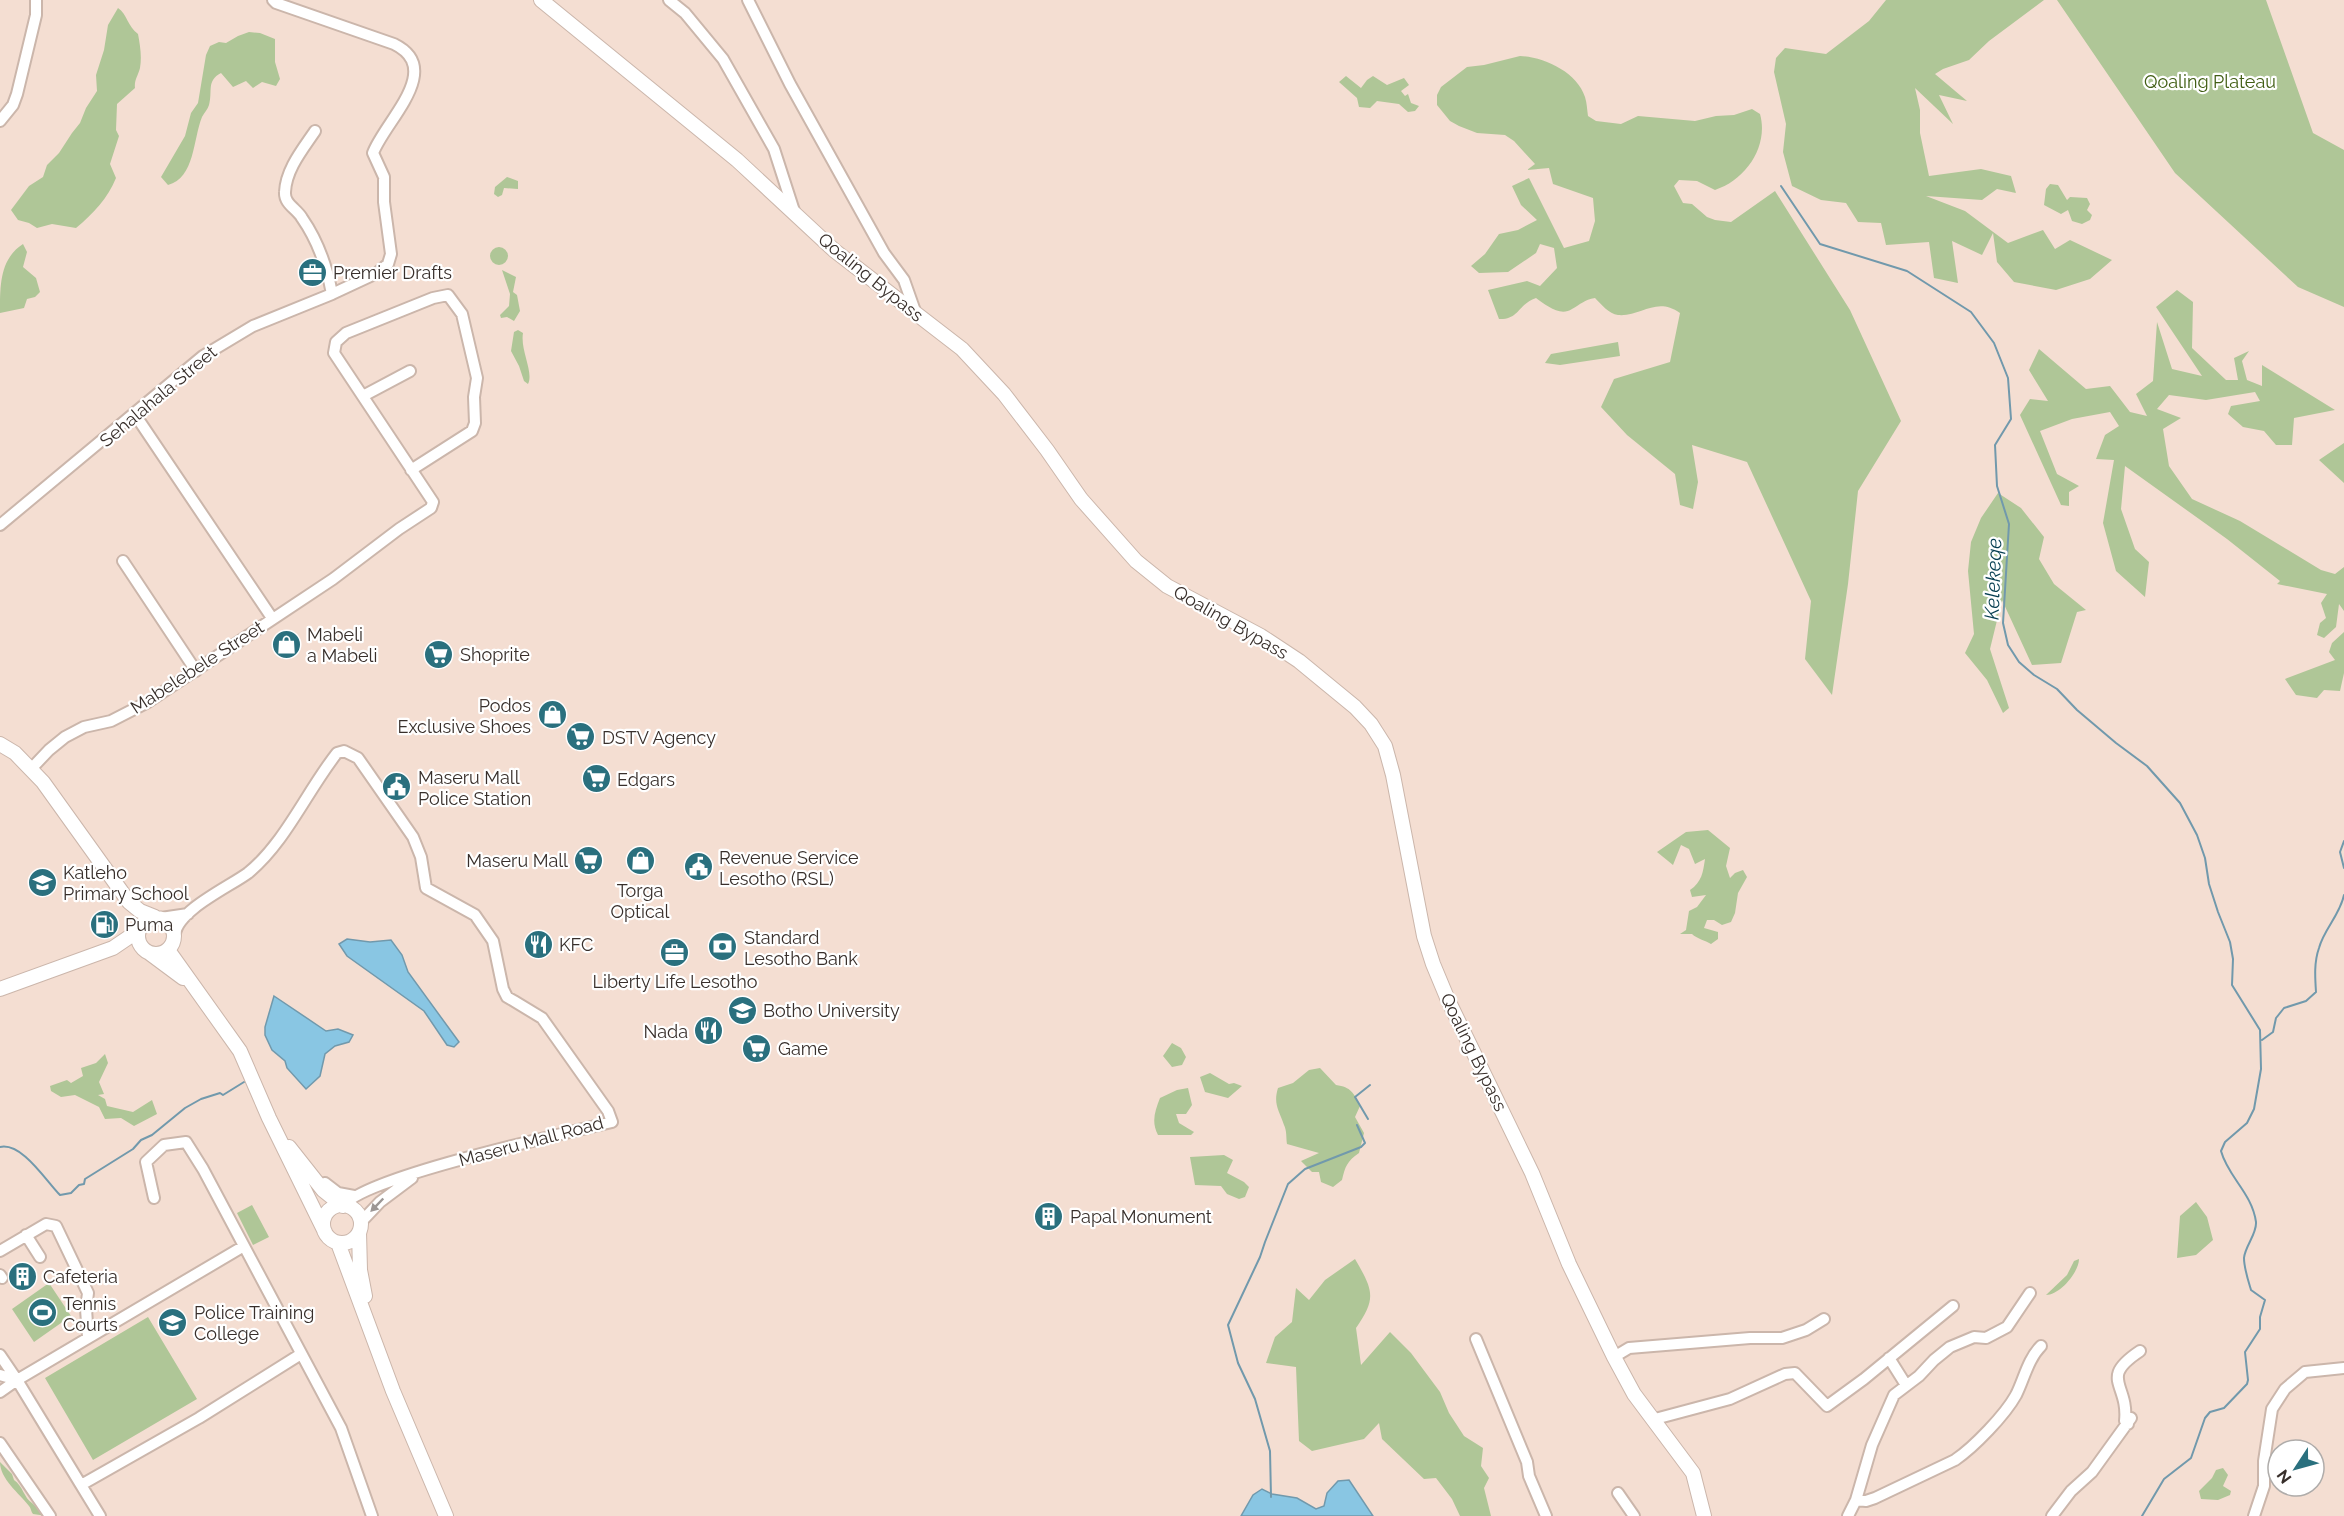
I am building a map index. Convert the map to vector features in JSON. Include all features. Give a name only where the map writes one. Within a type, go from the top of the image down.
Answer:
[{"type":"main road","name":"Qoaling Bypass","points":[[541,0],[685,116],[835,250],[962,349],[985,372],[1047,450],[1081,500],[1136,561],[1167,586],[1261,636],[1299,661],[1355,707],[1371,724],[1385,746],[1393,775],[1422,928],[1433,964],[1448,1000],[1532,1173],[1569,1264],[1614,1357],[1634,1394],[1694,1473],[1704,1516]]},
{"type":"main road","points":[[0,744],[15,753],[32,769],[129,902],[140,911],[170,924],[175,934],[172,945],[168,950],[159,954],[113,948]]},
{"type":"main road","points":[[129,902],[139,930],[139,941],[146,951],[194,987]]},
{"type":"main road","points":[[0,989],[113,948],[139,930],[147,920],[158,917]]},
{"type":"main road","points":[[168,950],[240,1051],[325,1232],[338,1243],[389,1379],[446,1516]]},
{"type":"main road","points":[[270,1118],[323,1190],[347,1203],[355,1211],[360,1227],[362,1281],[385,1356],[389,1379]]},
{"type":"main road","points":[[325,1232],[327,1214],[332,1209],[347,1203]]},
{"type":"main road","points":[[338,1243],[349,1242],[360,1227]]},
{"type":"street","points":[[0,121],[13,105],[17,94],[36,15],[36,0]]},
{"type":"street","name":"Sehalahala Street","points":[[0,525],[221,343],[253,326],[377,273],[388,264],[391,254],[384,202],[384,177],[373,153],[377,140],[407,97],[416,73],[412,61],[405,49],[273,0]]},
{"type":"street","points":[[669,0],[685,14],[723,59],[774,150],[794,211]]},
{"type":"street","points":[[748,0],[790,84],[884,253],[904,280],[916,315]]},
{"type":"street","points":[[315,131],[290,170],[284,194],[287,202],[301,215],[316,240],[328,269],[332,294]]},
{"type":"street","points":[[448,295],[462,314],[473,357],[477,378],[474,398],[475,423],[472,431],[411,470],[334,352],[336,342],[340,336],[411,307],[448,295]]},
{"type":"street","points":[[363,396],[410,371]]},
{"type":"street","name":"Mabelebele Street","points":[[134,413],[272,618]]},
{"type":"street","name":"Mabelebele Street","points":[[32,769],[49,750],[66,737],[84,728],[111,721],[131,711],[196,671],[333,579],[431,508],[433,502],[411,470]]},
{"type":"street","points":[[123,561],[196,671]]},
{"type":"street","name":"Maseru Mall Road","points":[[175,934],[179,923],[188,914],[248,872],[265,855],[337,753],[344,751],[358,758],[413,837],[421,857],[426,888],[475,915],[493,941],[503,990],[507,997],[542,1018],[603,1101],[612,1122],[431,1168],[347,1203]]},
{"type":"street","name":"Maseru Mall Road","points":[[158,917],[188,914]]},
{"type":"street","points":[[154,1198],[146,1162],[164,1145],[186,1143],[203,1169],[341,1428],[372,1516]]},
{"type":"street","name":"Maseru Mall Road","points":[[360,1227],[387,1196],[431,1168]]},
{"type":"street","points":[[0,1251],[45,1224],[56,1226],[88,1293],[86,1310],[88,1337]]},
{"type":"street","points":[[26,1235],[39,1257]]},
{"type":"street","points":[[0,1392],[16,1380],[244,1246]]},
{"type":"street","points":[[1848,1516],[1856,1500],[1872,1445],[1894,1395],[1955,1344],[1974,1337],[1986,1338],[2007,1327],[2030,1293]]},
{"type":"street","points":[[1655,1419],[1730,1399],[1785,1374],[1795,1373],[1827,1406],[1953,1306]]},
{"type":"street","points":[[1614,1357],[1629,1348],[1750,1338],[1782,1338],[1806,1330],[1824,1319]]},
{"type":"street","points":[[1476,1339],[1527,1462],[1529,1476],[1546,1516]]},
{"type":"street","points":[[1856,1500],[1866,1501],[1875,1498],[1967,1452],[2008,1408],[2025,1377],[2031,1357],[2041,1346]]},
{"type":"street","points":[[2052,1516],[2071,1491],[2092,1472],[2129,1421],[2125,1421],[2125,1399],[2117,1382],[2117,1372],[2125,1361],[2140,1351]]},
{"type":"street","points":[[81,1485],[199,1418],[301,1354]]},
{"type":"street","points":[[0,1355],[100,1516]]},
{"type":"street","points":[[1889,1358],[1906,1385]]},
{"type":"street","points":[[2254,1516],[2264,1486],[2264,1461],[2272,1409],[2285,1389],[2305,1372],[2344,1368]]},
{"type":"street","points":[[0,1375],[16,1380]]},
{"type":"street","points":[[0,1443],[50,1516]]},
{"type":"street","points":[[1618,1493],[1634,1516]]},
{"type":"green space","points":[[1886,0],[2044,0],[1989,41],[1969,60],[1935,74],[1967,101],[1939,95],[1953,124],[1915,88],[1920,110],[1920,133],[1929,176],[1981,169],[2011,176],[2016,193],[1997,189],[1982,200],[1926,196],[1965,211],[2008,243],[2043,230],[2055,249],[2070,240],[2112,260],[2090,279],[2056,290],[2014,282],[1997,262],[1993,233],[1982,255],[1952,241],[1958,283],[1934,278],[1929,242],[1886,245],[1881,223],[1858,222],[1846,203],[1821,200],[1792,186],[1783,152],[1786,124],[1774,72],[1776,58],[1785,48],[1826,54],[1869,21]]},
{"type":"green space","name":"Qoaling Plateau","points":[[2057,0],[2266,0],[2313,133],[2344,150],[2344,307],[2298,287],[2175,173]]},
{"type":"green space","points":[[118,8],[138,34],[141,59],[135,88],[117,104],[116,130],[119,136],[110,164],[116,178],[99,205],[76,228],[52,224],[37,228],[18,220],[11,210],[29,186],[43,177],[47,165],[59,153],[80,123],[97,91],[96,75],[104,50],[108,25]]},
{"type":"green space","points":[[249,32],[260,33],[275,39],[275,62],[280,79],[276,86],[262,82],[253,88],[246,81],[233,87],[221,73],[216,76],[212,83],[209,105],[199,126],[192,157],[183,175],[168,185],[161,177],[185,136],[191,113],[198,103],[206,55],[210,46],[219,42],[226,43]]},
{"type":"green space","points":[[1520,56],[1539,59],[1567,73],[1581,88],[1586,99],[1588,116],[1596,121],[1621,124],[1638,116],[1695,121],[1734,115],[1752,109],[1760,114],[1762,126],[1758,149],[1745,170],[1736,178],[1715,190],[1697,181],[1679,180],[1674,186],[1683,203],[1692,204],[1707,217],[1731,222],[1775,191],[1850,310],[1901,421],[1858,491],[1848,584],[1832,695],[1805,659],[1811,601],[1747,462],[1692,445],[1698,482],[1693,509],[1680,505],[1675,474],[1627,435],[1601,407],[1614,379],[1670,362],[1680,313],[1663,306],[1618,315],[1608,311],[1595,298],[1563,312],[1553,309],[1536,298],[1525,304],[1511,317],[1499,319],[1488,290],[1527,281],[1540,286],[1557,268],[1554,248],[1540,244],[1536,253],[1508,272],[1479,273],[1471,266],[1485,254],[1499,234],[1518,230],[1537,220],[1521,205],[1512,186],[1529,178],[1564,248],[1589,241],[1595,221],[1593,198],[1553,184],[1549,168],[1527,170],[1535,164],[1514,141],[1505,135],[1477,133],[1459,126],[1450,121],[1437,105],[1437,95],[1441,87],[1467,67]]},
{"type":"green space","points":[[1346,76],[1361,88],[1373,76],[1387,85],[1404,78],[1409,85],[1401,91],[1405,96],[1408,94],[1411,103],[1419,106],[1415,111],[1408,112],[1399,104],[1377,101],[1370,108],[1359,107],[1357,98],[1339,82]]},
{"type":"green space","points":[[507,177],[518,181],[518,189],[504,188],[502,195],[498,197],[494,194],[495,187]]},
{"type":"green space","points":[[2050,184],[2058,185],[2067,200],[2070,197],[2087,198],[2090,204],[2087,210],[2092,215],[2090,220],[2082,224],[2072,221],[2068,210],[2061,214],[2044,205],[2046,189]]},
{"type":"green space","points":[[23,244],[27,252],[23,267],[36,278],[40,292],[35,297],[27,299],[24,308],[0,313],[3,273],[10,257]]},
{"type":"green space","points":[[499,247],[505,250],[508,256],[505,262],[499,265],[493,262],[490,256],[493,250]]},
{"type":"green space","points":[[502,270],[516,277],[513,292],[517,295],[520,311],[514,321],[507,317],[501,318],[500,315],[509,306],[510,294]]},
{"type":"green space","points":[[2177,290],[2193,302],[2192,348],[2226,380],[2238,380],[2234,358],[2249,351],[2242,361],[2247,380],[2262,386],[2262,365],[2335,410],[2294,418],[2292,445],[2276,445],[2264,431],[2243,427],[2228,414],[2231,406],[2260,401],[2255,392],[2206,400],[2169,395],[2157,409],[2181,418],[2163,429],[2169,466],[2192,499],[2240,521],[2321,570],[2335,574],[2344,567],[2344,611],[2339,604],[2336,627],[2324,638],[2317,635],[2320,623],[2326,618],[2321,603],[2327,594],[2277,584],[2280,581],[2227,539],[2125,466],[2121,509],[2135,549],[2149,562],[2145,597],[2116,571],[2103,523],[2114,460],[2096,459],[2105,435],[2119,426],[2110,412],[2072,419],[2040,431],[2057,474],[2079,486],[2069,492],[2069,506],[2061,505],[2020,415],[2030,399],[2048,401],[2029,370],[2039,349],[2086,389],[2110,386],[2130,412],[2147,416],[2136,394],[2153,381],[2157,322],[2172,369],[2202,376],[2156,307]]},
{"type":"green space","points":[[518,330],[523,333],[523,346],[529,373],[528,384],[524,381],[511,351],[514,332]]},
{"type":"green space","points":[[1618,342],[1620,356],[1560,365],[1545,363],[1551,354]]},
{"type":"green space","points":[[2344,443],[2344,483],[2319,460]]},
{"type":"green space","points":[[1998,493],[2021,508],[2044,537],[2039,559],[2054,584],[2086,610],[2077,612],[2061,663],[2032,665],[2002,600],[1990,649],[2009,708],[2003,713],[1987,680],[1965,653],[1974,634],[1968,571],[1971,542],[1981,518]]},
{"type":"green space","points":[[2344,632],[2344,673],[2340,691],[2324,690],[2317,698],[2296,695],[2285,679],[2335,660],[2329,652],[2332,643]]},
{"type":"green space","points":[[1708,830],[1730,848],[1726,866],[1730,878],[1743,870],[1747,877],[1738,893],[1731,922],[1722,925],[1714,920],[1707,920],[1704,928],[1718,932],[1718,939],[1711,944],[1692,934],[1680,934],[1686,930],[1689,911],[1697,907],[1706,895],[1692,897],[1690,890],[1703,872],[1705,859],[1695,864],[1689,849],[1681,845],[1673,865],[1657,852],[1686,832]]},
{"type":"green space","points":[[1172,1043],[1181,1048],[1186,1057],[1182,1065],[1172,1067],[1163,1056]]},
{"type":"green space","points":[[105,1054],[108,1063],[99,1082],[104,1094],[98,1095],[105,1099],[107,1106],[133,1112],[152,1100],[157,1114],[134,1126],[121,1118],[105,1119],[99,1107],[75,1095],[61,1097],[51,1091],[50,1086],[67,1080],[71,1083],[83,1076],[81,1068],[96,1063]]},
{"type":"green space","points":[[1320,1068],[1336,1085],[1349,1089],[1354,1094],[1360,1106],[1355,1117],[1364,1133],[1359,1153],[1347,1165],[1342,1180],[1333,1187],[1321,1182],[1319,1172],[1312,1172],[1301,1161],[1319,1153],[1287,1144],[1286,1130],[1276,1103],[1278,1088],[1293,1083],[1309,1070]]},
{"type":"green space","points":[[1210,1073],[1229,1084],[1242,1086],[1228,1098],[1205,1092],[1200,1077]]},
{"type":"green space","points":[[1188,1088],[1192,1105],[1186,1114],[1176,1114],[1179,1123],[1194,1132],[1191,1135],[1158,1135],[1154,1121],[1160,1098],[1177,1090]]},
{"type":"green space","points":[[1224,1155],[1233,1160],[1227,1173],[1249,1187],[1245,1197],[1239,1199],[1227,1194],[1221,1186],[1195,1185],[1190,1157]]},
{"type":"green space","points":[[2196,1202],[2207,1217],[2213,1240],[2196,1255],[2177,1258],[2180,1216]]},
{"type":"green space","points":[[252,1205],[269,1237],[253,1245],[237,1213]]},
{"type":"green space","points":[[1355,1259],[1366,1279],[1370,1294],[1367,1309],[1356,1328],[1361,1365],[1390,1332],[1411,1353],[1440,1392],[1449,1413],[1464,1436],[1483,1448],[1481,1466],[1489,1478],[1484,1488],[1491,1516],[1460,1516],[1452,1499],[1436,1478],[1424,1479],[1382,1439],[1379,1423],[1364,1439],[1312,1451],[1299,1441],[1296,1367],[1266,1363],[1275,1337],[1292,1322],[1296,1288],[1309,1300],[1325,1280]]},
{"type":"green space","points":[[2079,1259],[2076,1270],[2068,1282],[2057,1291],[2046,1295],[2067,1275],[2074,1261]]},
{"type":"green space","name":"Tennis Courts","points":[[49,1283],[71,1316],[34,1342],[12,1309]]},
{"type":"green space","points":[[148,1317],[197,1399],[93,1460],[45,1378]]},
{"type":"green space","points":[[0,1462],[12,1474],[29,1501],[47,1516],[33,1514],[3,1474]]},
{"type":"green space","points":[[2223,1468],[2228,1475],[2223,1486],[2231,1491],[2230,1495],[2218,1500],[2201,1499],[2199,1491],[2212,1478],[2216,1470]]},
{"type":"water","points":[[347,939],[370,942],[391,940],[402,955],[408,972],[459,1042],[454,1047],[447,1045],[424,1011],[347,956],[339,944]]},
{"type":"water","points":[[274,996],[326,1031],[338,1029],[353,1035],[349,1042],[335,1046],[325,1054],[320,1076],[306,1089],[287,1068],[285,1061],[272,1050],[265,1035]]},
{"type":"water","points":[[1349,1480],[1373,1516],[1241,1516],[1253,1495],[1262,1489],[1272,1494],[1297,1498],[1316,1509],[1324,1506],[1327,1493],[1338,1481]]},
{"type":"waterway","name":"Kelekeqe","points":[[1781,186],[1820,244],[1907,271],[1971,312],[1994,343],[2008,378],[2011,419],[1995,445],[1997,486],[2009,524],[2003,623],[2008,645],[2019,662],[2034,675],[2057,689],[2077,710],[2147,766],[2180,803],[2197,835],[2205,858],[2209,884],[2230,942],[2233,959],[2232,985],[2260,1030],[2261,1069],[2254,1109],[2247,1123],[2225,1142],[2221,1151],[2229,1169],[2250,1202],[2256,1222],[2244,1262],[2251,1290],[2265,1300],[2260,1317],[2260,1329],[2245,1352],[2248,1380],[2247,1384],[2224,1408],[2210,1412],[2205,1418],[2191,1458],[2164,1479],[2142,1516]]},
{"type":"waterway","name":"Kelekeqe","points":[[2344,841],[2340,852],[2344,868]]},
{"type":"waterway","name":"Kelekeqe","points":[[2262,1040],[2273,1032],[2276,1018],[2284,1008],[2306,1001],[2316,992],[2317,953],[2344,895]]},
{"type":"waterway","points":[[0,1147],[17,1150],[25,1156],[60,1195],[71,1193],[79,1185],[84,1184],[85,1179],[133,1149],[141,1140],[152,1135],[185,1108],[201,1099],[220,1093],[223,1095],[244,1082]]},
{"type":"waterway","points":[[1368,1119],[1355,1097],[1370,1085]]},
{"type":"waterway","points":[[1271,1497],[1270,1451],[1255,1399],[1238,1363],[1228,1325],[1260,1257],[1288,1184],[1305,1169],[1361,1147],[1365,1143],[1357,1125]]},
{"type":"place","name":"Premier Drafts","points":[[312,272]]},
{"type":"place","name":"Mabeli a Mabeli","points":[[286,644]]},
{"type":"place","name":"Shoprite","points":[[439,654]]},
{"type":"place","name":"Podos Exclusive Shoes","points":[[552,715]]},
{"type":"place","name":"DSTV Agency","points":[[581,737]]},
{"type":"place","name":"Edgars","points":[[596,779]]},
{"type":"place","name":"Maseru Mall Police Station","points":[[397,787]]},
{"type":"place","name":"Maseru Mall","points":[[589,860]]},
{"type":"place","name":"Torga Optical","points":[[640,861]]},
{"type":"place","name":"Revenue Service Lesotho (RSL)","points":[[698,867]]},
{"type":"place","name":"Katleho Primary School","points":[[42,882]]},
{"type":"place","name":"Puma","points":[[104,924]]},
{"type":"place","name":"KFC","points":[[538,944]]},
{"type":"place","name":"Standard Lesotho Bank","points":[[723,947]]},
{"type":"place","name":"Liberty Life Lesotho","points":[[675,952]]},
{"type":"place","name":"Botho University","points":[[742,1010]]},
{"type":"place","name":"Nada","points":[[709,1031]]},
{"type":"place","name":"Game","points":[[757,1048]]},
{"type":"place","name":"Papal Monument","points":[[1049,1216]]},
{"type":"place","name":"Cafeteria","points":[[22,1276]]},
{"type":"place","name":"Tennis Courts","points":[[42,1313]]},
{"type":"place","name":"Police Training College","points":[[173,1322]]}]
